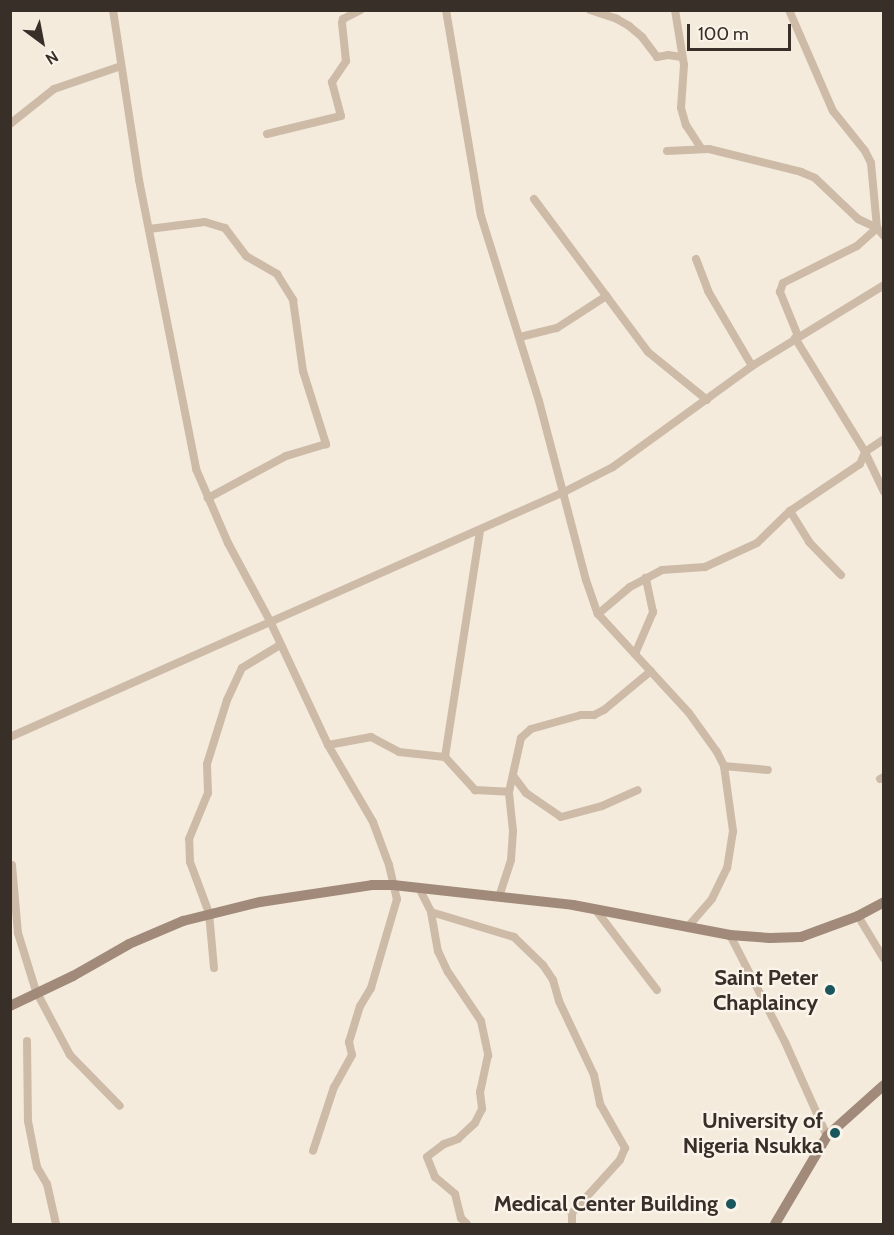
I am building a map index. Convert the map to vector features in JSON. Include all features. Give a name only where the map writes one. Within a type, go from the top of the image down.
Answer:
[{"type":"street","points":[[113,10],[148,229],[196,469],[328,745],[373,822],[389,865],[397,899],[371,988],[360,1006],[349,1042],[352,1055],[334,1087],[326,1118],[313,1151]]},
{"type":"street","points":[[267,134],[340,116],[332,82],[346,61],[342,23],[343,19],[361,10]]},
{"type":"street","points":[[446,10],[481,216],[520,337],[564,492],[572,536],[598,614],[689,713],[717,752],[724,766],[733,831],[727,868],[711,899],[689,925]]},
{"type":"street","points":[[590,10],[617,19],[629,26],[642,37],[657,57],[668,55],[682,57]]},
{"type":"street","points":[[675,10],[682,57],[681,108],[686,126],[701,148]]},
{"type":"street","points":[[789,10],[833,111],[865,151],[871,163],[877,228]]},
{"type":"street","points":[[10,124],[54,89],[122,66]]},
{"type":"street","points":[[667,152],[701,148],[801,172],[815,178],[858,219],[877,228],[884,236]]},
{"type":"street","points":[[534,199],[648,352],[707,400]]},
{"type":"street","points":[[148,229],[205,222],[225,228],[246,256],[278,274],[293,300],[303,371],[326,444],[286,456],[208,498]]},
{"type":"street","points":[[877,228],[857,246],[783,283],[780,292],[796,337],[865,453],[884,492]]},
{"type":"street","points":[[696,259],[708,291],[752,366]]},
{"type":"street","points":[[10,737],[103,698],[270,621],[480,531],[613,467],[752,366],[884,285]]},
{"type":"street","points":[[520,337],[557,328],[606,296]]},
{"type":"street","points":[[598,614],[630,587],[662,570],[705,567],[757,543],[790,511],[847,475],[860,464],[865,453],[884,439]]},
{"type":"street","points":[[790,511],[809,542],[841,575]]},
{"type":"street","points":[[446,757],[480,531]]},
{"type":"street","points":[[635,654],[653,612],[646,578]]},
{"type":"street","points":[[214,968],[209,913],[190,862],[189,839],[208,793],[207,764],[227,700],[242,668],[279,645]]},
{"type":"street","points":[[500,897],[511,860],[513,831],[508,792],[514,777],[521,738],[531,729],[594,715],[604,710],[651,671]]},
{"type":"street","points":[[328,745],[371,737],[399,752],[446,757],[475,790],[508,792]]},
{"type":"street","points":[[724,766],[768,770]]},
{"type":"street","points":[[514,777],[526,793],[561,817],[602,806],[638,790]]},
{"type":"street","points":[[12,865],[18,933],[36,992],[70,1055],[120,1106]]},
{"type":"street","points":[[10,1006],[74,975],[129,944],[183,921],[209,913],[313,893],[393,885],[595,909],[689,925],[730,935],[770,938],[801,937],[858,916],[884,902]]},
{"type":"street","points":[[419,888],[431,912],[438,951],[448,972],[481,1022],[488,1055],[480,1092],[482,1109],[475,1123],[458,1139],[444,1144],[427,1157],[435,1177],[455,1194],[461,1218],[467,1224]]},
{"type":"street","points":[[595,909],[657,990]]},
{"type":"street","points":[[431,912],[514,937],[543,965],[554,980],[559,1001],[594,1076],[600,1104],[625,1148],[620,1160],[572,1213],[572,1224]]},
{"type":"street","points":[[858,916],[884,959]]},
{"type":"street","points":[[730,935],[785,1042],[827,1136]]},
{"type":"street","points":[[27,1041],[28,1121],[38,1167],[47,1184],[56,1224]]},
{"type":"street","points":[[775,1224],[827,1136],[884,1085]]},
{"type":"place","name":"Saint Peter Chaplaincy","points":[[830,990]]},
{"type":"place","name":"University of Nigeria Nsukka","points":[[835,1133]]},
{"type":"place","name":"Medical Center Building","points":[[731,1204]]}]
